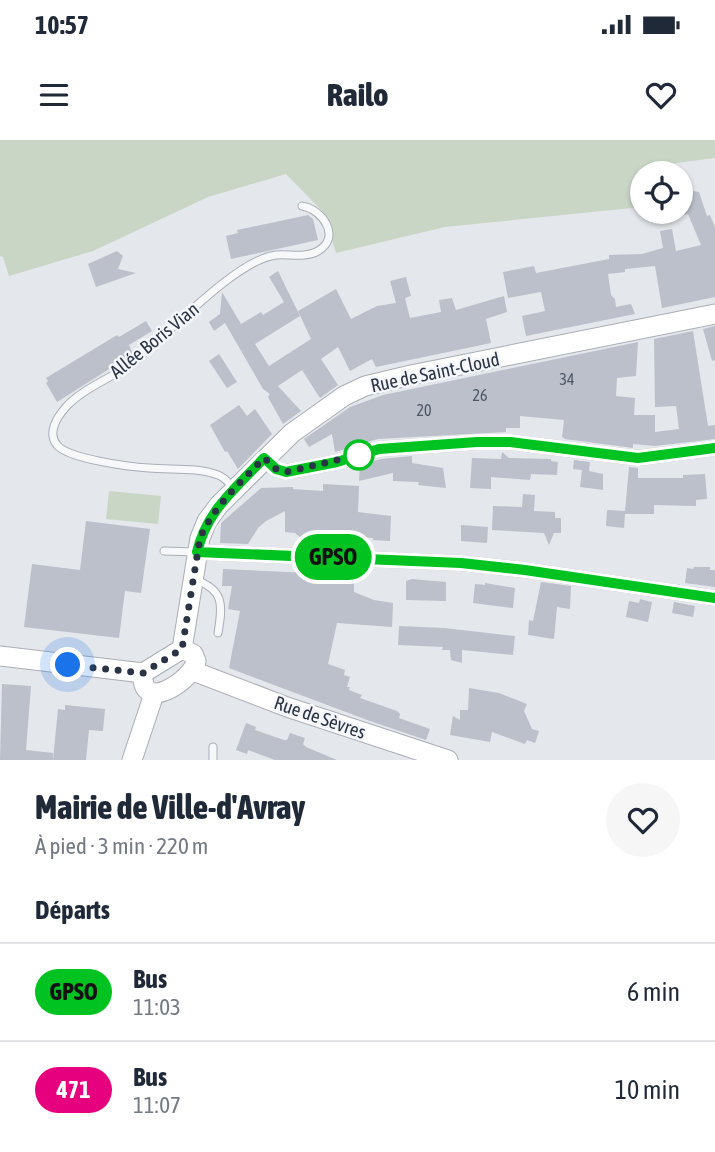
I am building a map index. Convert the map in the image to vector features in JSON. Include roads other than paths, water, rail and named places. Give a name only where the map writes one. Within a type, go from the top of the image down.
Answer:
[{"type":"main road","name":"Rue de Saint-Cloud","points":[[182,649],[197,552],[207,521],[264,458],[292,433],[344,396],[365,386],[715,314]]},
{"type":"main road","points":[[0,656],[143,673],[182,649],[193,654],[196,661],[193,671],[163,693],[154,694],[146,687],[143,673]]},
{"type":"main road","name":"Rue de Sèvres","points":[[193,671],[288,707],[448,760]]},
{"type":"main road","points":[[132,760],[154,694]]},
{"type":"street","points":[[264,458],[276,469],[286,472],[337,462],[379,449],[477,442],[510,442],[638,458],[715,448]]},
{"type":"street","points":[[197,552],[461,563],[715,598]]},
{"type":"lane","name":"Allée Boris Vian","points":[[235,489],[221,475],[146,468],[71,455],[57,446],[53,434],[55,421],[67,405],[131,364],[249,263],[274,256],[310,254],[321,249],[328,240],[329,231],[323,216],[310,207],[302,206]]},
{"type":"lane","points":[[164,551],[197,552]]},
{"type":"lane","points":[[193,578],[212,586],[218,593],[221,608],[218,633]]},
{"type":"lane","points":[[213,747],[213,760]]}]
